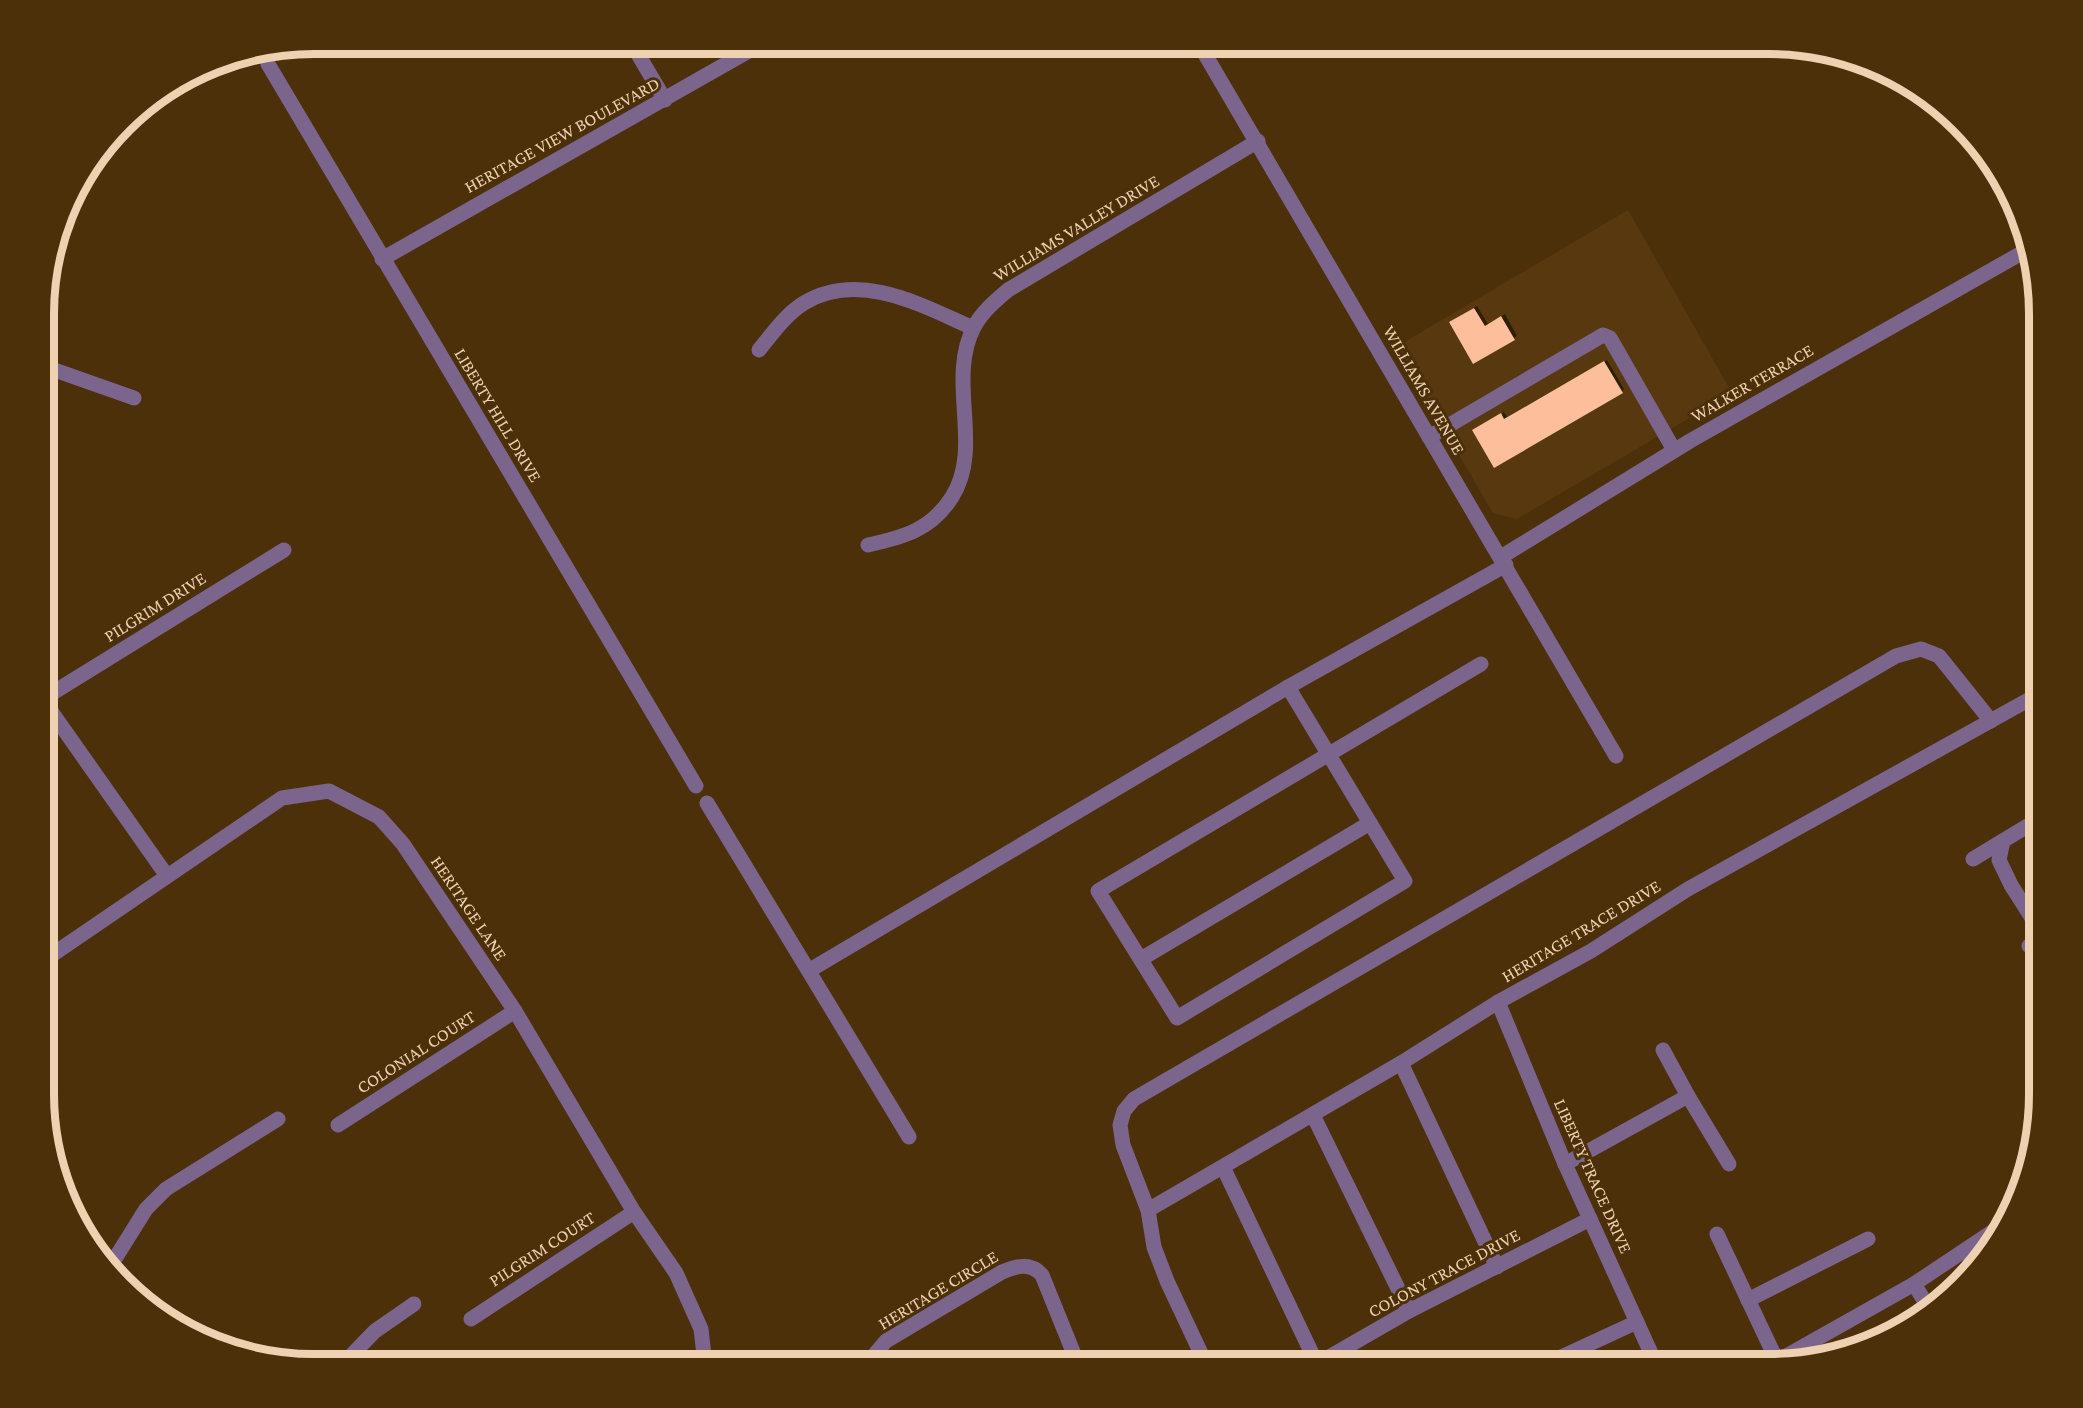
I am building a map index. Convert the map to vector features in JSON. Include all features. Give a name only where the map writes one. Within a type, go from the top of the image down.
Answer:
[{"type":"street","points":[[638,54],[665,100]]},
{"type":"street","name":"HERITAGE VIEW BOULEVARD","points":[[382,259],[744,54]]},
{"type":"street","name":"WILLIAMS AVENUE","points":[[1205,54],[1617,756]]},
{"type":"street","name":"LIBERTY HILL DRIVE","points":[[268,64],[696,786]]},
{"type":"street","name":"WILLIAMS VALLEY DRIVE","points":[[868,545],[906,537],[941,515],[957,489],[967,461],[962,385],[973,328],[988,307],[1008,290],[1258,141]]},
{"type":"street","name":"WALKER TERRACE","points":[[810,970],[1503,561],[1674,450],[2021,253]]},
{"type":"street","points":[[759,350],[804,304],[838,290],[870,289],[914,302],[973,328]]},
{"type":"street","points":[[1428,437],[1603,335],[1610,338],[1674,450]]},
{"type":"street","points":[[54,371],[134,398]]},
{"type":"street","name":"PILGRIM DRIVE","points":[[54,692],[284,550]]},
{"type":"street","points":[[1201,1354],[1167,1281],[1154,1247],[1148,1210],[1123,1145],[1120,1125],[1124,1111],[1134,1099],[1910,650],[1930,651],[1952,669],[1991,721]]},
{"type":"street","points":[[1288,687],[1328,752],[1405,881],[1177,1018],[1098,891],[1328,752],[1481,664]]},
{"type":"street","name":"HERITAGE TRACE DRIVE","points":[[1148,1210],[1401,1063],[1498,1002],[1590,951],[1689,889],[2029,700]]},
{"type":"street","points":[[54,715],[167,876]]},
{"type":"street","name":"HERITAGE LANE","points":[[54,954],[282,798],[329,792],[379,817],[403,844],[515,1011],[634,1212],[676,1273],[701,1329],[704,1354]]},
{"type":"street","points":[[707,803],[909,1137]]},
{"type":"street","points":[[1140,959],[1370,823]]},
{"type":"street","points":[[1973,859],[2029,825]]},
{"type":"street","points":[[2003,841],[1999,860],[2011,885],[2029,913]]},
{"type":"street","name":"LIBERTY TRACE DRIVE","points":[[1498,1002],[1565,1164],[1651,1354]]},
{"type":"street","name":"COLONIAL COURT","points":[[338,1125],[515,1011]]},
{"type":"street","points":[[1663,1050],[1729,1164]]},
{"type":"street","points":[[1401,1063],[1497,1267]]},
{"type":"street","points":[[1565,1164],[1688,1096]]},
{"type":"street","points":[[1313,1115],[1409,1311]]},
{"type":"street","points":[[114,1260],[146,1209],[166,1189],[278,1119]]},
{"type":"street","points":[[1223,1167],[1312,1354]]},
{"type":"street","name":"PILGRIM COURT","points":[[471,1319],[634,1212]]},
{"type":"street","name":"COLONY TRACE DRIVE","points":[[1334,1354],[1409,1311],[1590,1219]]},
{"type":"street","points":[[1717,1234],[1770,1354]]},
{"type":"street","points":[[1805,1351],[1914,1284],[1986,1236]]},
{"type":"street","points":[[1748,1300],[1868,1239]]},
{"type":"street","name":"HERITAGE CIRCLE","points":[[874,1354],[886,1341],[1002,1272],[1024,1266],[1032,1267],[1042,1275],[1074,1354]]},
{"type":"street","points":[[1914,1284],[1925,1302]]},
{"type":"street","points":[[353,1354],[375,1331],[414,1304]]},
{"type":"street","points":[[1568,1354],[1637,1322]]},
{"type":"shaded area","points":[[1628,210],[1732,393],[1517,519],[1493,513],[1396,347]]},
{"type":"building","points":[[1474,308],[1485,326],[1501,316],[1515,340],[1473,364],[1449,322]]},
{"type":"building","points":[[1604,361],[1623,393],[1494,468],[1472,430],[1501,413],[1504,419]]}]
